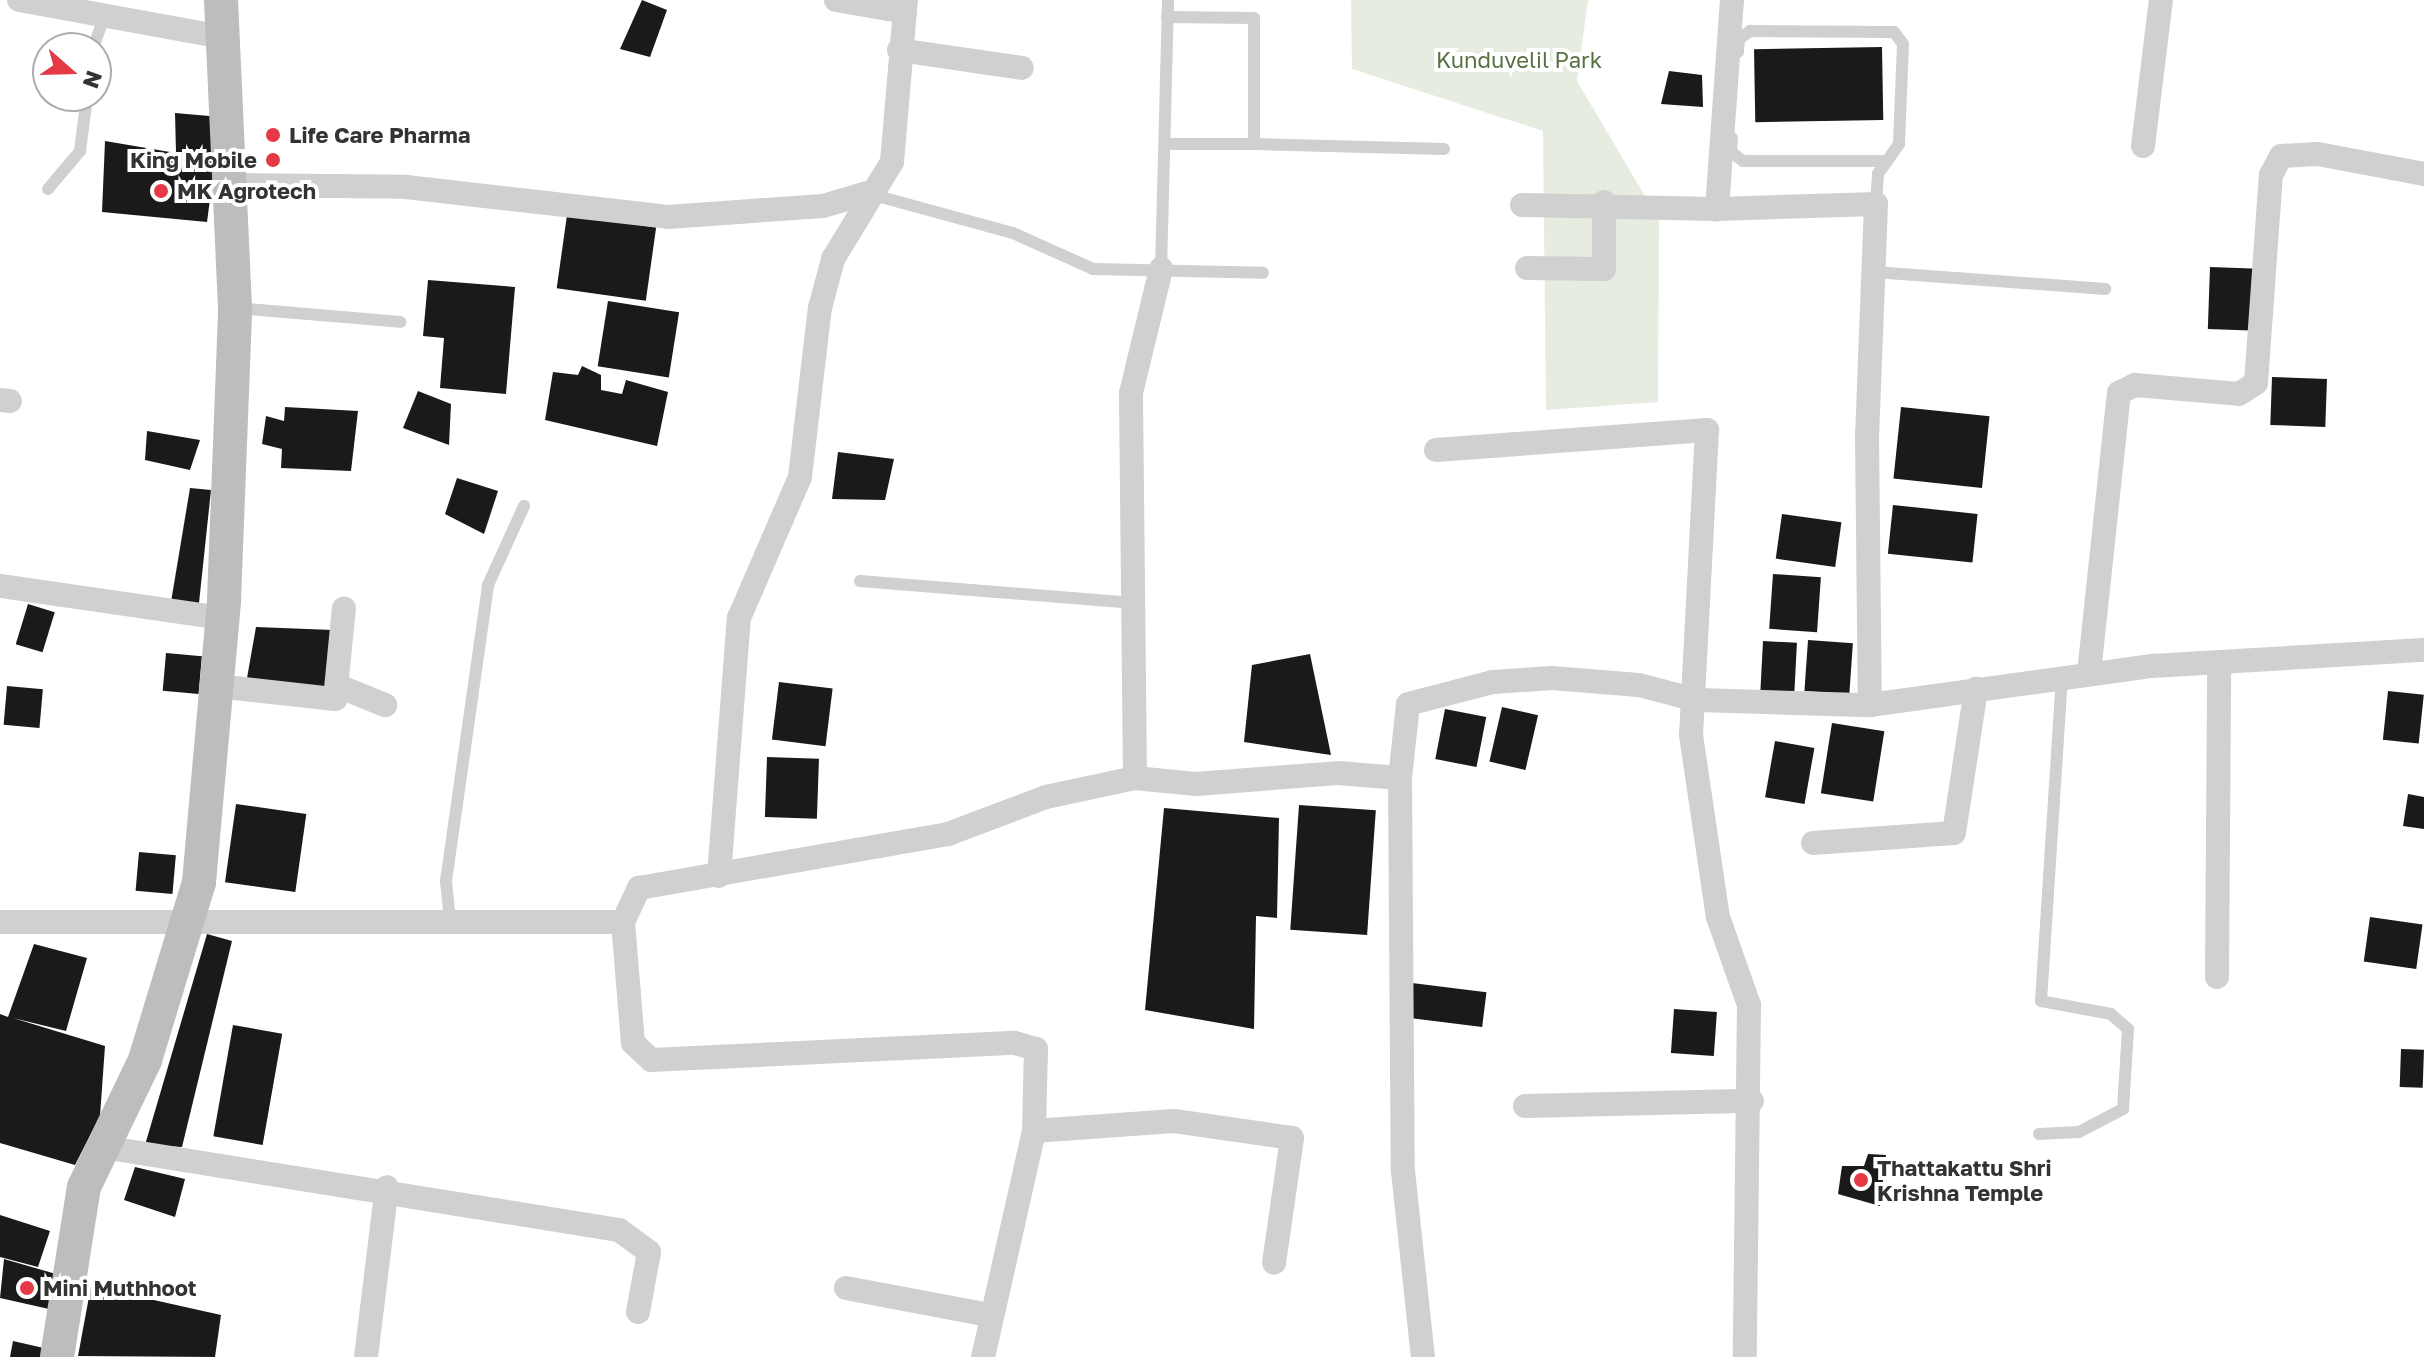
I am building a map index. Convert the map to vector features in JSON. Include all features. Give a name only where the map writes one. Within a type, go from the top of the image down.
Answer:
[{"type":"street","points":[[19,0],[223,37]]},
{"type":"street","points":[[57,1357],[84,1187],[145,1060],[199,882],[223,618],[235,308],[221,0]]},
{"type":"street","points":[[719,876],[739,618],[800,477],[820,308],[833,259],[867,193],[892,162],[905,6],[836,0]]},
{"type":"street","points":[[1717,209],[1732,0]]},
{"type":"street","points":[[2143,146],[2161,0]]},
{"type":"street","points":[[899,50],[1022,68]]},
{"type":"street","points":[[2089,673],[2119,393],[2135,385],[2239,394],[2256,383],[2271,175],[2281,156],[2318,154],[2424,174]]},
{"type":"street","points":[[228,185],[406,187],[668,217],[823,206],[867,193]]},
{"type":"street","points":[[1527,268],[1604,269],[1604,202]]},
{"type":"street","points":[[1522,205],[1604,202],[1717,209],[1876,204],[1870,705]]},
{"type":"street","points":[[1135,778],[1131,393],[1161,269]]},
{"type":"street","points":[[1436,450],[1707,430],[1697,700],[1691,735],[1718,917],[1749,1005],[1752,1101],[1745,1357]]},
{"type":"street","points":[[0,586],[223,618]]},
{"type":"street","points":[[217,686],[335,699],[344,608]]},
{"type":"street","points":[[1423,1357],[1401,1115],[1400,778],[1408,704],[1493,682],[1552,678],[1639,685],[1697,700],[1870,705],[2089,673],[2424,650]]},
{"type":"street","points":[[2217,977],[2219,665]]},
{"type":"street","points":[[338,686],[385,705]]},
{"type":"street","points":[[1813,843],[1954,833],[1976,689]]},
{"type":"street","points":[[983,1357],[989,1315],[1034,1131],[1036,1049],[1015,1043],[651,1060],[633,1043],[623,922],[639,888],[948,834],[1046,797],[1135,778],[1196,784],[1338,773],[1400,778]]},
{"type":"street","points":[[0,922],[623,922]]},
{"type":"street","points":[[1525,1106],[1752,1101]]},
{"type":"street","points":[[1034,1131],[1174,1121],[1292,1138],[1274,1263]]},
{"type":"street","points":[[103,1147],[387,1187],[619,1230],[649,1252],[638,1312]]},
{"type":"street","points":[[366,1357],[387,1187]]},
{"type":"street","points":[[846,1288],[989,1315]]},
{"type":"lane","points":[[1161,269],[1168,144],[1168,0]]},
{"type":"lane","points":[[99,32],[104,17]]},
{"type":"lane","points":[[1167,17],[1254,18],[1254,144]]},
{"type":"lane","points":[[1876,204],[1887,161],[1899,144],[1903,44],[1894,32],[1750,31],[1739,39],[1731,152],[1743,161],[1887,161]]},
{"type":"lane","points":[[48,189],[80,151],[85,112]]},
{"type":"lane","points":[[1168,144],[1444,149]]},
{"type":"lane","points":[[867,193],[1013,233],[1093,269],[1263,273]]},
{"type":"lane","points":[[1874,272],[2105,289]]},
{"type":"lane","points":[[235,308],[400,322]]},
{"type":"lane","points":[[450,921],[446,881],[488,585],[524,506]]},
{"type":"lane","points":[[860,581],[1131,603]]},
{"type":"lane","points":[[2039,1134],[2079,1132],[2123,1109],[2128,1029],[2111,1014],[2041,1001],[2062,676]]},
{"type":"green space","name":"Kunduvelil Park","points":[[1351,0],[1588,0],[1577,81],[1659,220],[1658,402],[1546,410],[1543,131],[1352,69]]},
{"type":"building","points":[[642,0],[667,10],[650,57],[620,49]]},
{"type":"building","points":[[1882,47],[1883,120],[1755,122],[1754,49]]},
{"type":"building","points":[[1669,71],[1702,75],[1703,107],[1661,104]]},
{"type":"building","points":[[175,113],[221,117],[207,222],[102,212],[105,141],[176,153]]},
{"type":"building","points":[[567,215],[656,228],[646,301],[557,288]]},
{"type":"building","points":[[2210,267],[2259,269],[2257,331],[2208,329]]},
{"type":"building","points":[[428,280],[515,287],[506,394],[440,388],[444,338],[423,336]]},
{"type":"building","points":[[608,301],[679,312],[669,377],[598,366]]},
{"type":"building","points":[[582,366],[601,375],[601,390],[622,394],[626,380],[668,392],[657,446],[545,420],[553,372],[578,375]]},
{"type":"building","points":[[2272,377],[2327,379],[2325,427],[2270,425]]},
{"type":"building","points":[[418,391],[451,404],[449,445],[403,428]]},
{"type":"building","points":[[285,407],[358,411],[351,471],[281,468],[282,449],[262,444],[266,416],[284,421]]},
{"type":"building","points":[[1901,407],[1990,416],[1982,488],[1893,479]]},
{"type":"building","points":[[147,431],[200,440],[190,470],[145,460]]},
{"type":"building","points":[[838,452],[894,459],[885,500],[832,499]]},
{"type":"building","points":[[457,478],[498,491],[484,534],[445,514]]},
{"type":"building","points":[[190,488],[211,490],[199,603],[171,602]]},
{"type":"building","points":[[1893,505],[1978,514],[1972,563],[1888,554]]},
{"type":"building","points":[[1782,514],[1841,522],[1835,567],[1776,559]]},
{"type":"building","points":[[1773,574],[1821,577],[1817,632],[1769,629]]},
{"type":"building","points":[[28,604],[55,612],[42,652],[16,644]]},
{"type":"building","points":[[256,627],[333,630],[328,687],[247,678]]},
{"type":"building","points":[[1808,640],[1853,643],[1849,694],[1804,691]]},
{"type":"building","points":[[1763,641],[1797,643],[1794,693],[1760,691]]},
{"type":"building","points":[[166,653],[202,656],[199,694],[163,691]]},
{"type":"building","points":[[1310,654],[1331,755],[1244,742],[1252,665]]},
{"type":"building","points":[[779,682],[833,689],[826,746],[772,740]]},
{"type":"building","points":[[7,686],[43,689],[39,728],[4,725]]},
{"type":"building","points":[[2388,691],[2424,695],[2419,743],[2383,740]]},
{"type":"building","points":[[1502,707],[1538,715],[1525,770],[1489,762]]},
{"type":"building","points":[[1445,709],[1486,717],[1476,767],[1435,759]]},
{"type":"building","points":[[1832,723],[1884,731],[1873,801],[1821,793]]},
{"type":"building","points":[[1775,741],[1814,748],[1804,804],[1765,797]]},
{"type":"building","points":[[767,757],[819,759],[817,819],[765,817]]},
{"type":"building","points":[[2408,794],[2424,797],[2424,829],[2403,826]]},
{"type":"building","points":[[236,804],[306,814],[295,892],[225,882]]},
{"type":"building","points":[[1299,805],[1376,810],[1367,935],[1290,930]]},
{"type":"building","points":[[1164,808],[1279,818],[1277,918],[1256,916],[1254,1029],[1145,1010]]},
{"type":"building","points":[[139,852],[176,855],[172,894],[136,891]]},
{"type":"building","points":[[2370,917],[2422,924],[2416,969],[2364,962]]},
{"type":"building","points":[[207,934],[232,941],[182,1147],[145,1145]]},
{"type":"building","points":[[34,944],[87,958],[66,1031],[13,1018],[105,1046],[100,1116],[75,1165],[0,1143],[0,1014],[8,1017]]},
{"type":"building","points":[[1412,983],[1486,992],[1482,1027],[1408,1018]]},
{"type":"building","points":[[1674,1009],[1717,1012],[1714,1056],[1671,1053]]},
{"type":"building","points":[[233,1025],[282,1034],[263,1145],[213,1136]]},
{"type":"building","points":[[2401,1049],[2424,1050],[2423,1088],[2400,1087]]},
{"type":"building","name":"Thattakattu Shri Krishna Temple","points":[[1868,1154],[1886,1155],[1880,1206],[1838,1194],[1842,1166],[1864,1166]]},
{"type":"building","points":[[135,1167],[185,1179],[175,1217],[124,1200]]},
{"type":"building","points":[[0,1215],[50,1231],[38,1267],[0,1257]]},
{"type":"building","name":"Mini Muthhoot","points":[[4,1259],[56,1274],[49,1309],[0,1298]]},
{"type":"building","points":[[91,1286],[221,1315],[215,1357],[78,1356]]},
{"type":"building","points":[[13,1341],[48,1349],[47,1357],[10,1357]]},
{"type":"place","name":"Life Care Pharma","points":[[273,135]]},
{"type":"place","name":"King Mobile","points":[[273,160]]},
{"type":"place","name":"MK Agrotech","points":[[161,191]]},
{"type":"place","name":"Thattakattu Shri Krishna Temple","points":[[1861,1180]]},
{"type":"place","name":"Mini Muthhoot","points":[[27,1288]]}]
